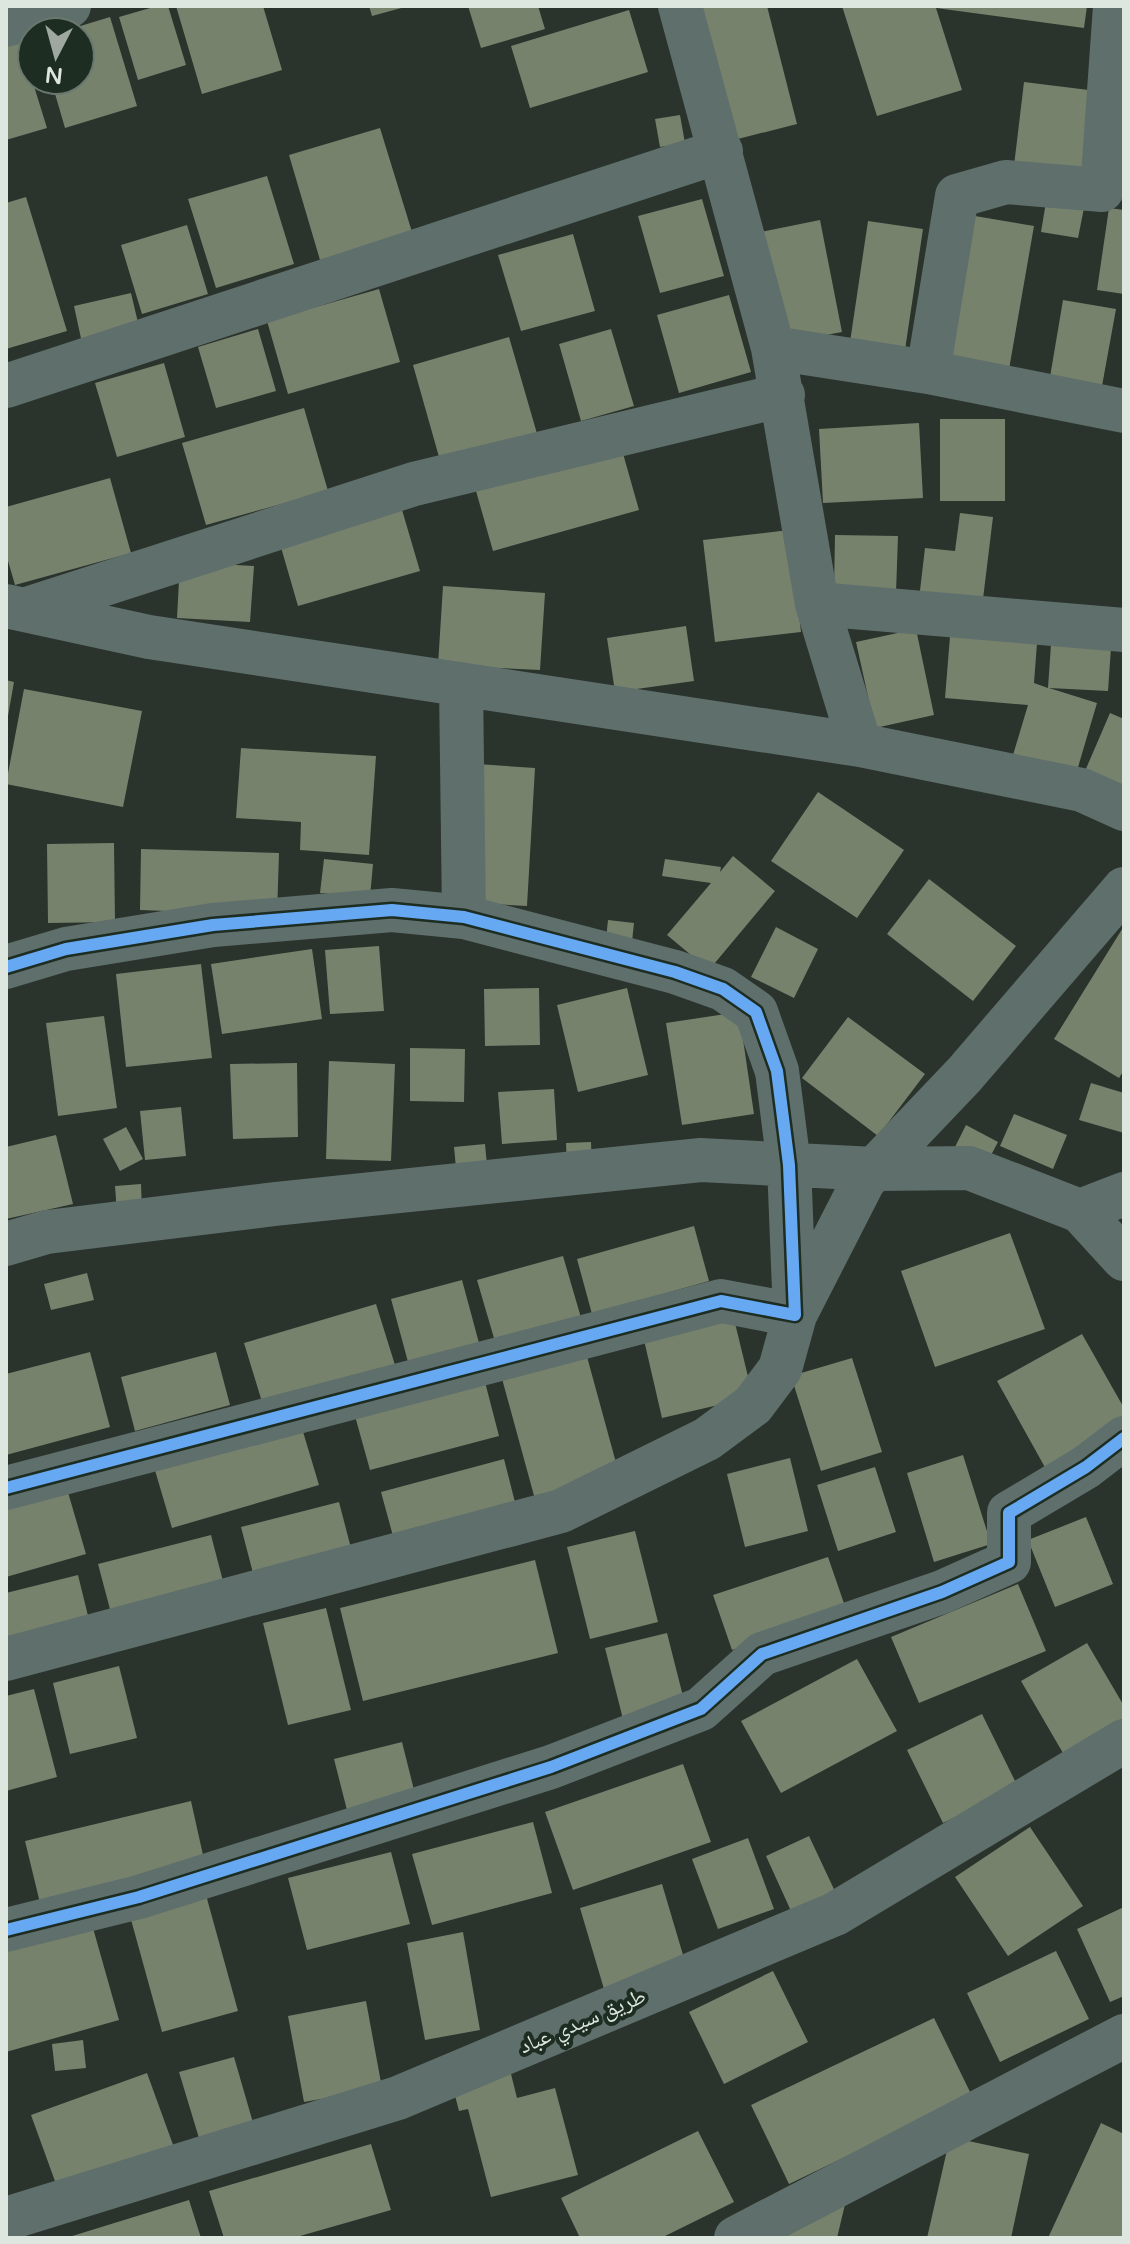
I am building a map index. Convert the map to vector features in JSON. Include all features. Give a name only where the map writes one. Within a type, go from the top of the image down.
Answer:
[{"type":"street","points":[[6,25],[69,6]]},
{"type":"street","points":[[680,6],[773,348],[817,604],[860,745]]},
{"type":"street","points":[[928,372],[957,196],[1006,182],[1102,190],[1115,6]]},
{"type":"street","points":[[6,386],[721,151]]},
{"type":"street","points":[[773,348],[928,372],[1124,411]]},
{"type":"street","points":[[15,608],[414,484],[783,395]]},
{"type":"street","points":[[817,604],[1124,630]]},
{"type":"street","points":[[15,608],[149,637],[860,745],[1082,790],[1124,809]]},
{"type":"street","points":[[461,684],[464,917]]},
{"type":"street","points":[[6,1659],[561,1511],[707,1439],[753,1405],[780,1369],[795,1315],[864,1180],[964,1075],[1124,889]]},
{"type":"street","points":[[6,967],[66,949],[213,925],[392,910],[464,917],[675,972],[723,989],[756,1012],[777,1071],[789,1165],[795,1315]]},
{"type":"street","points":[[6,1244],[47,1232],[260,1205],[701,1160],[875,1169],[969,1168],[1080,1211],[1124,1259]]},
{"type":"street","points":[[1080,1211],[1124,1194]]},
{"type":"street","points":[[6,1488],[721,1301],[795,1315]]},
{"type":"street","points":[[6,1930],[139,1897],[551,1767],[701,1709],[762,1654],[942,1592],[1009,1562],[1009,1513],[1086,1467],[1124,1438]]},
{"type":"street","name":"طريق سيدي عباد","points":[[6,2219],[398,2098],[835,1914],[1124,1741]]},
{"type":"street","points":[[736,2238],[1124,2036]]},
{"type":"building","points":[[157,6],[168,6],[186,65],[138,80],[119,17]]},
{"type":"building","points":[[176,6],[263,6],[282,70],[202,94]]},
{"type":"building","points":[[369,6],[404,6],[405,7],[372,16]]},
{"type":"building","points":[[468,6],[538,6],[545,29],[481,48]]},
{"type":"building","points":[[767,6],[797,124],[730,141],[696,8]]},
{"type":"building","points":[[842,6],[1087,6],[1084,28],[936,8],[962,90],[877,116]]},
{"type":"building","points":[[629,10],[648,72],[530,108],[511,46]]},
{"type":"building","points":[[110,17],[137,106],[65,128],[56,96],[96,96],[96,21]]},
{"type":"building","points":[[16,42],[16,96],[37,96],[47,128],[6,140],[6,45]]},
{"type":"building","points":[[1024,82],[1105,92],[1093,184],[1013,174]]},
{"type":"building","points":[[680,115],[685,143],[660,147],[655,119]]},
{"type":"building","points":[[380,128],[412,232],[320,260],[289,155]]},
{"type":"building","points":[[267,176],[294,264],[216,288],[188,199]]},
{"type":"building","points":[[26,197],[67,331],[6,349],[6,203]]},
{"type":"building","points":[[702,199],[724,276],[660,293],[638,216]]},
{"type":"building","points":[[1046,202],[1084,208],[1078,238],[1041,232]]},
{"type":"building","points":[[1109,208],[1124,210],[1124,294],[1097,290]]},
{"type":"building","points":[[963,214],[1034,226],[1008,375],[938,362]]},
{"type":"building","points":[[820,220],[842,332],[778,344],[756,233]]},
{"type":"building","points":[[868,221],[923,229],[905,350],[850,342]]},
{"type":"building","points":[[187,225],[208,294],[142,314],[121,245]]},
{"type":"building","points":[[573,234],[595,311],[521,331],[498,255]]},
{"type":"building","points":[[379,289],[400,362],[288,394],[267,321]]},
{"type":"building","points":[[131,293],[140,331],[82,343],[74,306]]},
{"type":"building","points":[[729,295],[751,372],[679,393],[657,315]]},
{"type":"building","points":[[1063,300],[1116,309],[1102,386],[1050,377]]},
{"type":"building","points":[[258,329],[276,391],[216,408],[198,347]]},
{"type":"building","points":[[611,329],[634,406],[581,421],[559,344]]},
{"type":"building","points":[[509,337],[538,437],[441,464],[413,365]]},
{"type":"building","points":[[164,363],[185,437],[117,457],[95,383]]},
{"type":"building","points":[[304,408],[328,491],[206,525],[182,443]]},
{"type":"building","points":[[940,419],[1005,419],[1005,501],[940,501]]},
{"type":"building","points":[[919,423],[923,498],[823,503],[819,429]]},
{"type":"building","points":[[622,450],[639,510],[493,551],[476,491]]},
{"type":"building","points":[[110,478],[131,553],[15,585],[6,554],[6,507]]},
{"type":"building","points":[[400,503],[420,571],[298,606],[278,537]]},
{"type":"building","points":[[960,513],[993,517],[982,607],[919,599],[925,548],[955,551]]},
{"type":"building","points":[[789,530],[801,632],[715,642],[703,540]]},
{"type":"building","points":[[835,535],[898,536],[896,593],[834,591]]},
{"type":"building","points":[[180,562],[254,566],[250,622],[177,618]]},
{"type":"building","points":[[443,586],[545,593],[540,670],[438,665]]},
{"type":"building","points":[[951,624],[1038,630],[1034,683],[1048,688],[1051,644],[1111,648],[1108,691],[1049,688],[1097,703],[1076,774],[1013,755],[1028,705],[945,698]]},
{"type":"building","points":[[686,626],[694,681],[615,692],[607,638]]},
{"type":"building","points":[[916,629],[934,715],[875,728],[856,642]]},
{"type":"building","points":[[6,680],[14,682],[8,716],[6,715]]},
{"type":"building","points":[[24,689],[142,711],[123,807],[6,784]]},
{"type":"building","points":[[1110,713],[1124,719],[1124,788],[1085,771]]},
{"type":"building","points":[[241,748],[376,756],[369,855],[300,850],[301,822],[236,818]]},
{"type":"building","points":[[463,763],[535,768],[527,906],[455,902]]},
{"type":"building","points":[[818,792],[904,850],[857,918],[771,861]]},
{"type":"building","points":[[114,843],[115,922],[48,923],[47,844]]},
{"type":"building","points":[[141,849],[279,853],[277,915],[140,910]]},
{"type":"building","points":[[733,856],[775,891],[709,970],[667,935],[711,883],[662,876],[665,859],[721,867],[720,872]]},
{"type":"building","points":[[324,859],[373,864],[370,897],[320,893]]},
{"type":"building","points":[[929,879],[1016,946],[973,1001],[887,934]]},
{"type":"building","points":[[608,920],[634,923],[632,942],[606,939]]},
{"type":"building","points":[[1124,926],[1124,1070],[1119,1078],[1054,1039]]},
{"type":"building","points":[[776,927],[818,949],[794,998],[751,977]]},
{"type":"building","points":[[379,946],[384,1011],[330,1014],[325,950]]},
{"type":"building","points":[[312,949],[322,1019],[222,1034],[211,964]]},
{"type":"building","points":[[201,964],[212,1058],[126,1067],[116,974]]},
{"type":"building","points":[[539,988],[540,1045],[485,1046],[484,989]]},
{"type":"building","points":[[627,988],[648,1075],[578,1092],[557,1005]]},
{"type":"building","points":[[739,1012],[754,1114],[682,1125],[666,1023]]},
{"type":"building","points":[[104,1016],[117,1108],[58,1116],[46,1023]]},
{"type":"building","points":[[848,1017],[925,1074],[878,1136],[802,1078]]},
{"type":"building","points":[[410,1048],[465,1049],[464,1102],[410,1101]]},
{"type":"building","points":[[329,1061],[395,1064],[391,1161],[326,1159]]},
{"type":"building","points":[[297,1063],[298,1137],[233,1139],[230,1064]]},
{"type":"building","points":[[1091,1083],[1124,1093],[1124,1133],[1079,1120]]},
{"type":"building","points":[[554,1089],[557,1140],[502,1144],[498,1092]]},
{"type":"building","points":[[181,1107],[186,1156],[145,1160],[140,1111]]},
{"type":"building","points":[[1014,1114],[1067,1135],[1053,1169],[1000,1146]]},
{"type":"building","points":[[966,1125],[998,1142],[982,1172],[950,1157]]},
{"type":"building","points":[[126,1127],[143,1159],[120,1171],[103,1139]]},
{"type":"building","points":[[56,1135],[73,1204],[6,1219],[6,1147]]},
{"type":"building","points":[[591,1142],[592,1165],[567,1167],[566,1143]]},
{"type":"building","points":[[485,1144],[488,1175],[457,1178],[454,1147]]},
{"type":"building","points":[[141,1184],[142,1211],[117,1213],[115,1186]]},
{"type":"building","points":[[694,1226],[709,1281],[592,1314],[577,1259]]},
{"type":"building","points":[[1010,1233],[1045,1329],[935,1367],[901,1271]]},
{"type":"building","points":[[563,1256],[582,1321],[496,1345],[477,1280]]},
{"type":"building","points":[[87,1273],[94,1300],[51,1310],[44,1284]]},
{"type":"building","points":[[462,1280],[479,1343],[408,1362],[391,1299]]},
{"type":"building","points":[[376,1304],[395,1365],[263,1405],[244,1343]]},
{"type":"building","points":[[734,1319],[753,1397],[662,1418],[644,1340]]},
{"type":"building","points":[[1082,1334],[1124,1408],[1124,1428],[1047,1471],[997,1381]]},
{"type":"building","points":[[90,1352],[110,1427],[6,1455],[6,1374]]},
{"type":"building","points":[[216,1352],[230,1405],[135,1431],[121,1377]]},
{"type":"building","points":[[586,1353],[621,1481],[536,1503],[501,1375]]},
{"type":"building","points":[[852,1358],[882,1452],[821,1471],[791,1376]]},
{"type":"building","points":[[485,1382],[499,1436],[370,1470],[355,1416]]},
{"type":"building","points":[[301,1425],[319,1485],[172,1528],[154,1467]]},
{"type":"building","points":[[963,1455],[991,1544],[934,1562],[907,1473]]},
{"type":"building","points":[[790,1458],[808,1531],[745,1547],[727,1474]]},
{"type":"building","points":[[504,1459],[518,1514],[396,1547],[381,1492]]},
{"type":"building","points":[[875,1467],[896,1532],[838,1551],[817,1485]]},
{"type":"building","points":[[65,1482],[86,1554],[6,1577],[6,1498]]},
{"type":"building","points":[[339,1502],[352,1552],[254,1577],[241,1527]]},
{"type":"building","points":[[1086,1517],[1113,1584],[1055,1607],[1028,1540]]},
{"type":"building","points":[[635,1531],[658,1622],[590,1639],[567,1547]]},
{"type":"building","points":[[211,1535],[224,1585],[111,1613],[98,1564]]},
{"type":"building","points":[[828,1557],[847,1612],[732,1650],[713,1595]]},
{"type":"building","points":[[535,1560],[558,1653],[363,1701],[340,1608]]},
{"type":"building","points":[[78,1575],[91,1628],[6,1649],[6,1593]]},
{"type":"building","points":[[1018,1584],[1046,1651],[919,1703],[891,1637]]},
{"type":"building","points":[[326,1608],[351,1710],[288,1725],[263,1623]]},
{"type":"building","points":[[667,1633],[687,1712],[625,1727],[605,1648]]},
{"type":"building","points":[[1087,1643],[1124,1706],[1124,1718],[1063,1753],[1021,1681]]},
{"type":"building","points":[[857,1659],[897,1731],[781,1793],[741,1721]]},
{"type":"building","points":[[119,1666],[137,1738],[70,1754],[53,1683]]},
{"type":"building","points":[[34,1689],[57,1777],[6,1791],[6,1696]]},
{"type":"building","points":[[982,1714],[1018,1787],[943,1823],[907,1750]]},
{"type":"building","points":[[402,1742],[418,1806],[350,1822],[334,1759]]},
{"type":"building","points":[[683,1764],[711,1842],[573,1890],[545,1812]]},
{"type":"building","points":[[191,1801],[205,1864],[40,1903],[25,1841]]},
{"type":"building","points":[[533,1822],[552,1893],[432,1925],[412,1854]]},
{"type":"building","points":[[1030,1827],[1083,1906],[1008,1956],[955,1877]]},
{"type":"building","points":[[809,1836],[840,1902],[796,1922],[766,1856]]},
{"type":"building","points":[[748,1838],[774,1909],[718,1929],[692,1859]]},
{"type":"building","points":[[391,1852],[410,1924],[307,1950],[288,1878]]},
{"type":"building","points":[[662,1884],[686,1965],[604,1989],[580,1908]]},
{"type":"building","points":[[206,1895],[238,2011],[162,2032],[130,1916]]},
{"type":"building","points":[[1124,1907],[1124,1996],[1110,2002],[1077,1929]]},
{"type":"building","points":[[91,1921],[119,2020],[6,2052],[6,1945]]},
{"type":"building","points":[[463,1932],[480,2030],[425,2040],[407,1943]]},
{"type":"building","points":[[1056,1951],[1089,2019],[1000,2062],[967,1993]]},
{"type":"building","points":[[773,1971],[808,2042],[724,2084],[689,2012]]},
{"type":"building","points":[[366,2001],[382,2088],[304,2102],[288,2016]]},
{"type":"building","points":[[934,2018],[972,2096],[789,2184],[751,2105]]},
{"type":"building","points":[[83,2040],[86,2068],[55,2071],[52,2044]]},
{"type":"building","points":[[234,2057],[256,2133],[202,2148],[179,2072]]},
{"type":"building","points":[[510,2070],[517,2098],[555,2088],[578,2175],[491,2197],[468,2109],[459,2111],[452,2084]]},
{"type":"building","points":[[147,2073],[176,2153],[60,2195],[31,2115]]},
{"type":"building","points":[[1101,2123],[1124,2134],[1124,2238],[1048,2238]]},
{"type":"building","points":[[698,2131],[734,2202],[661,2238],[580,2238],[561,2198]]},
{"type":"building","points":[[950,2137],[1029,2154],[1011,2238],[927,2238]]},
{"type":"building","points":[[371,2144],[391,2210],[293,2238],[224,2238],[209,2191]]},
{"type":"building","points":[[189,2200],[201,2238],[69,2238],[69,2237]]},
{"type":"building","points":[[846,2200],[837,2238],[759,2238]]},
{"type":"cycle path","points":[[6,967],[66,949],[213,925],[392,910],[464,917],[675,972],[723,989],[756,1012],[777,1071],[789,1165],[795,1315],[721,1301],[6,1488]]},
{"type":"cycle path","points":[[6,1930],[139,1897],[551,1767],[701,1709],[762,1654],[942,1592],[1009,1562],[1009,1513],[1086,1467],[1124,1438]]}]
